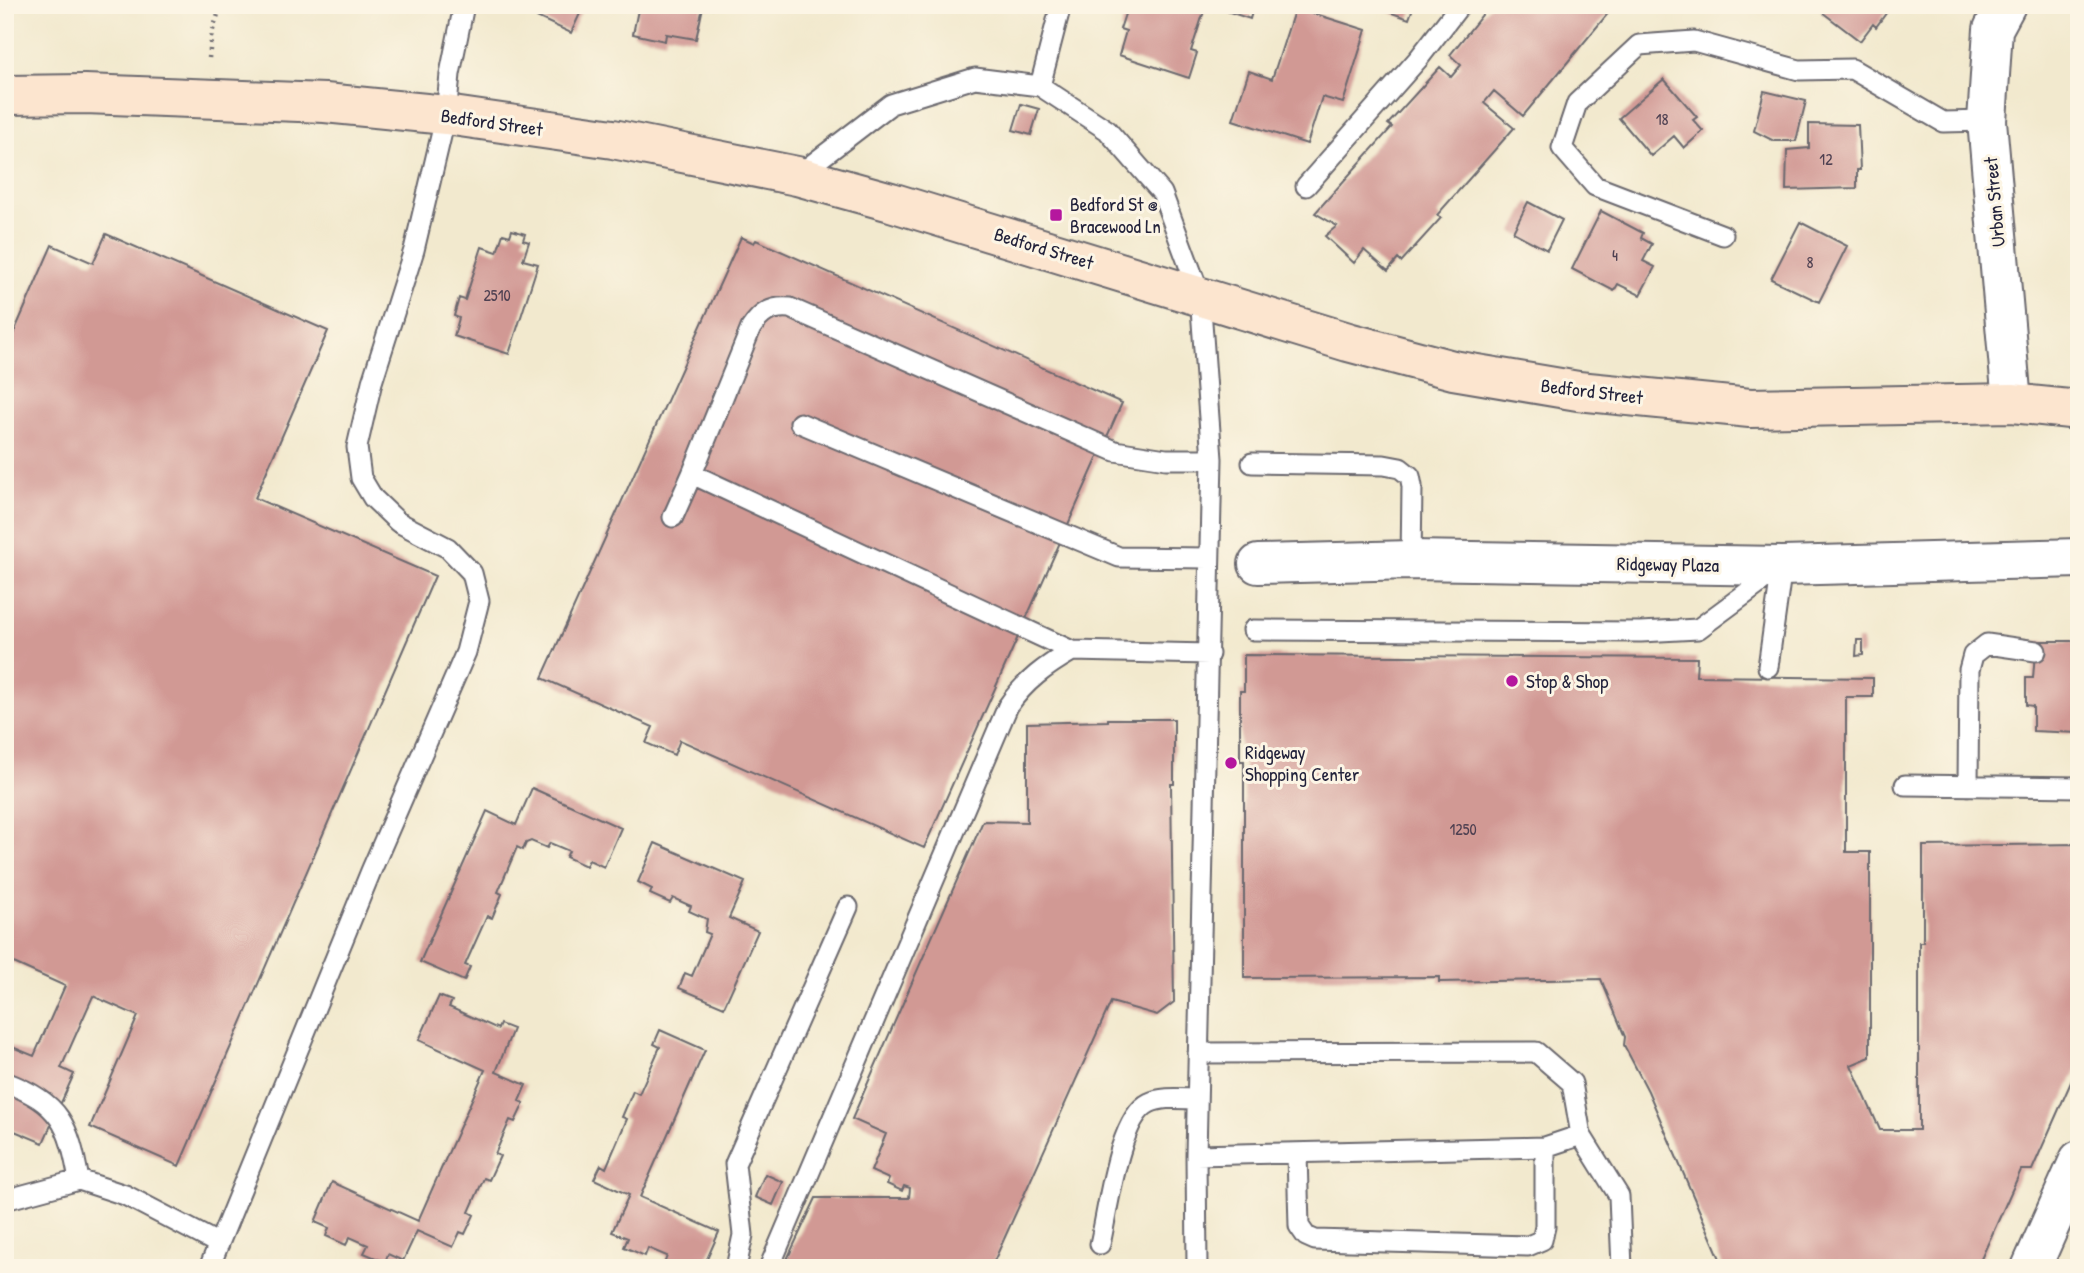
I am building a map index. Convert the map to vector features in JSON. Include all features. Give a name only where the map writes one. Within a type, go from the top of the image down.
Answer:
[{"type":"main road","name":"Bedford Street","points":[[5,95],[206,97],[325,103],[446,115],[613,138],[797,176],[1200,295],[1348,342],[1452,370],[1578,391],[1750,408],[2012,403],[2079,410]]},
{"type":"street","name":"Urban Street","points":[[2007,5],[1993,29],[1987,121],[2012,403]]},
{"type":"street","name":"Ridgeway Plaza","points":[[1258,564],[1411,560],[1782,566],[2079,558]]},
{"type":"street","points":[[2031,1268],[2079,1160]]},
{"type":"lane","points":[[209,1268],[371,871],[466,652],[480,601],[472,573],[448,548],[398,522],[373,498],[361,478],[357,447],[372,382],[414,250],[446,115],[464,5]]},
{"type":"lane","points":[[1040,86],[1061,5]]},
{"type":"lane","points":[[1306,187],[1419,58],[1460,5]]},
{"type":"lane","points":[[1723,235],[1595,186],[1562,148],[1577,103],[1639,45],[1694,41],[1799,70],[1852,69],[1943,122],[1987,121]]},
{"type":"lane","points":[[797,176],[891,104],[975,78],[1040,86],[1107,130],[1162,193],[1200,295],[1212,459],[1197,1099],[1197,1268]]},
{"type":"lane","points":[[673,517],[751,328],[760,314],[778,307],[790,308],[1115,451],[1166,459],[1212,459]]},
{"type":"lane","points":[[800,423],[1119,556],[1209,558]]},
{"type":"lane","points":[[1252,463],[1384,465],[1399,468],[1410,476],[1412,486],[1411,560]]},
{"type":"lane","points":[[692,474],[1072,651],[1209,654]]},
{"type":"lane","points":[[1253,629],[1641,632],[1698,629],[1782,566]]},
{"type":"lane","points":[[1768,667],[1782,566]]},
{"type":"lane","points":[[1968,786],[1969,670],[1973,655],[1987,644],[2036,652]]},
{"type":"lane","points":[[769,1268],[999,707],[1044,667],[1072,651]]},
{"type":"lane","points":[[1905,785],[2079,787]]},
{"type":"lane","points":[[736,1268],[743,1235],[735,1164],[848,907]]},
{"type":"lane","points":[[1198,1053],[1536,1052],[1572,1083],[1581,1135],[1619,1196],[1622,1268]]},
{"type":"lane","points":[[5,1082],[25,1090],[61,1116],[73,1145],[79,1180]]},
{"type":"lane","points":[[1100,1244],[1125,1136],[1133,1118],[1154,1101],[1197,1099]]},
{"type":"lane","points":[[1196,1156],[1545,1147],[1581,1135]]},
{"type":"lane","points":[[1297,1154],[1298,1226],[1306,1236],[1315,1240],[1528,1245],[1542,1240],[1545,1227],[1545,1147]]},
{"type":"lane","points":[[5,1200],[79,1180],[125,1195],[219,1244]]},
{"type":"path","points":[[209,58],[212,33],[221,5]]},
{"type":"building","points":[[511,5],[584,5],[571,33]]},
{"type":"building","points":[[639,5],[712,5],[712,9],[703,7],[696,39],[666,34],[665,41],[633,34]]},
{"type":"building","points":[[1128,5],[1206,5],[1191,51],[1197,53],[1189,78],[1119,55],[1126,31],[1120,29]]},
{"type":"building","points":[[1209,5],[1254,5],[1250,19]]},
{"type":"building","points":[[1280,5],[1307,5],[1306,11],[1366,30],[1343,103],[1322,97],[1307,144],[1233,120],[1249,71],[1272,79],[1294,11]]},
{"type":"building","points":[[1369,5],[1414,5],[1409,19]]},
{"type":"building","points":[[1490,5],[1615,5],[1523,116],[1494,91],[1484,103],[1514,128],[1437,215],[1441,218],[1401,262],[1398,259],[1388,271],[1364,250],[1354,263],[1325,236],[1337,226],[1315,213],[1392,127],[1388,124],[1440,67],[1451,77],[1461,65],[1450,55]]},
{"type":"building","points":[[1826,5],[1892,5],[1876,27],[1873,24],[1860,41],[1822,12]]},
{"type":"building","points":[[1664,79],[1697,117],[1693,120],[1703,131],[1684,148],[1674,136],[1651,156],[1619,118]]},
{"type":"building","points":[[1764,91],[1806,101],[1796,141],[1774,141],[1754,131]]},
{"type":"building","points":[[1021,104],[1039,109],[1031,135],[1013,130]]},
{"type":"building","points":[[1809,124],[1858,125],[1860,170],[1857,170],[1857,188],[1786,190],[1787,150],[1809,148]]},
{"type":"building","points":[[1528,202],[1562,220],[1547,250],[1513,232]]},
{"type":"building","points":[[1601,211],[1643,233],[1641,238],[1652,244],[1643,261],[1655,267],[1640,295],[1618,284],[1614,291],[1572,269]]},
{"type":"building","points":[[1800,222],[1847,246],[1819,302],[1771,279]]},
{"type":"building","points":[[512,230],[525,234],[523,240],[529,242],[523,260],[538,264],[509,354],[454,336],[459,318],[454,316],[459,298],[465,300],[482,247],[497,252],[503,234],[510,236]]},
{"type":"building","points":[[106,234],[328,331],[255,498],[435,576],[179,1166],[90,1127],[138,1016],[93,996],[61,1068],[74,1074],[43,1143],[5,1127],[5,1044],[34,1056],[65,986],[5,959],[5,353],[52,245],[93,263]]},
{"type":"building","points":[[741,237],[754,243],[756,240],[1122,403],[924,848],[680,740],[674,755],[646,743],[653,727],[542,678]]},
{"type":"building","points":[[1857,640],[1863,640],[1863,655],[1856,656]]},
{"type":"building","points":[[2036,641],[2079,641],[2079,733],[2033,731],[2033,706],[2026,705],[2026,678],[2033,678]]},
{"type":"building","points":[[1244,655],[1697,658],[1696,676],[1873,678],[1873,697],[1846,697],[1846,852],[1870,852],[1870,1057],[1851,1065],[1880,1130],[1919,1130],[1919,942],[1923,942],[1923,846],[2079,844],[2079,1064],[2032,1170],[2021,1170],[1977,1268],[1724,1268],[1648,1091],[1624,1045],[1625,1037],[1601,979],[1439,982],[1439,977],[1244,978],[1244,761],[1240,761],[1240,691],[1244,691]]},
{"type":"building","points":[[1174,719],[1174,784],[1171,784],[1174,1002],[1157,1015],[1111,1002],[991,1268],[783,1268],[816,1198],[909,1198],[910,1188],[904,1186],[902,1191],[887,1184],[889,1179],[871,1171],[886,1134],[852,1119],[983,821],[1027,822],[1027,723]]},
{"type":"building","points":[[532,788],[621,828],[604,867],[589,860],[586,866],[566,857],[569,851],[550,843],[547,848],[531,841],[526,843],[523,850],[517,847],[498,892],[502,894],[492,918],[487,916],[465,965],[470,967],[464,981],[420,962],[487,811],[516,825]]},
{"type":"building","points":[[655,843],[745,882],[729,918],[758,931],[724,1007],[679,988],[685,973],[692,976],[710,934],[705,932],[707,919],[689,911],[691,906],[673,898],[670,903],[650,894],[652,889],[638,882]]},
{"type":"building","points":[[439,996],[452,1001],[449,1007],[498,1029],[500,1024],[513,1029],[496,1072],[526,1085],[519,1101],[524,1103],[515,1122],[510,1120],[495,1154],[500,1156],[489,1180],[484,1178],[469,1212],[474,1215],[465,1234],[460,1232],[453,1247],[417,1231],[403,1261],[388,1254],[385,1262],[364,1253],[368,1245],[350,1237],[346,1245],[326,1236],[329,1228],[315,1222],[332,1182],[418,1221],[485,1070],[419,1040]]},
{"type":"building","points":[[660,1030],[705,1050],[640,1197],[719,1232],[703,1268],[687,1265],[686,1268],[672,1268],[664,1264],[667,1256],[648,1248],[645,1256],[624,1247],[628,1238],[612,1232],[629,1195],[594,1179],[601,1165],[606,1168],[627,1119],[622,1117],[633,1091],[639,1094],[660,1047],[654,1044]]},
{"type":"building","points":[[765,1174],[783,1182],[773,1205],[755,1197]]},
{"type":"place","name":"Bedford St @ Bracewood Ln","points":[[1056,215]]},
{"type":"place","name":"Stop & Shop","points":[[1512,681]]},
{"type":"place","name":"Ridgeway Shopping Center","points":[[1231,763]]}]
